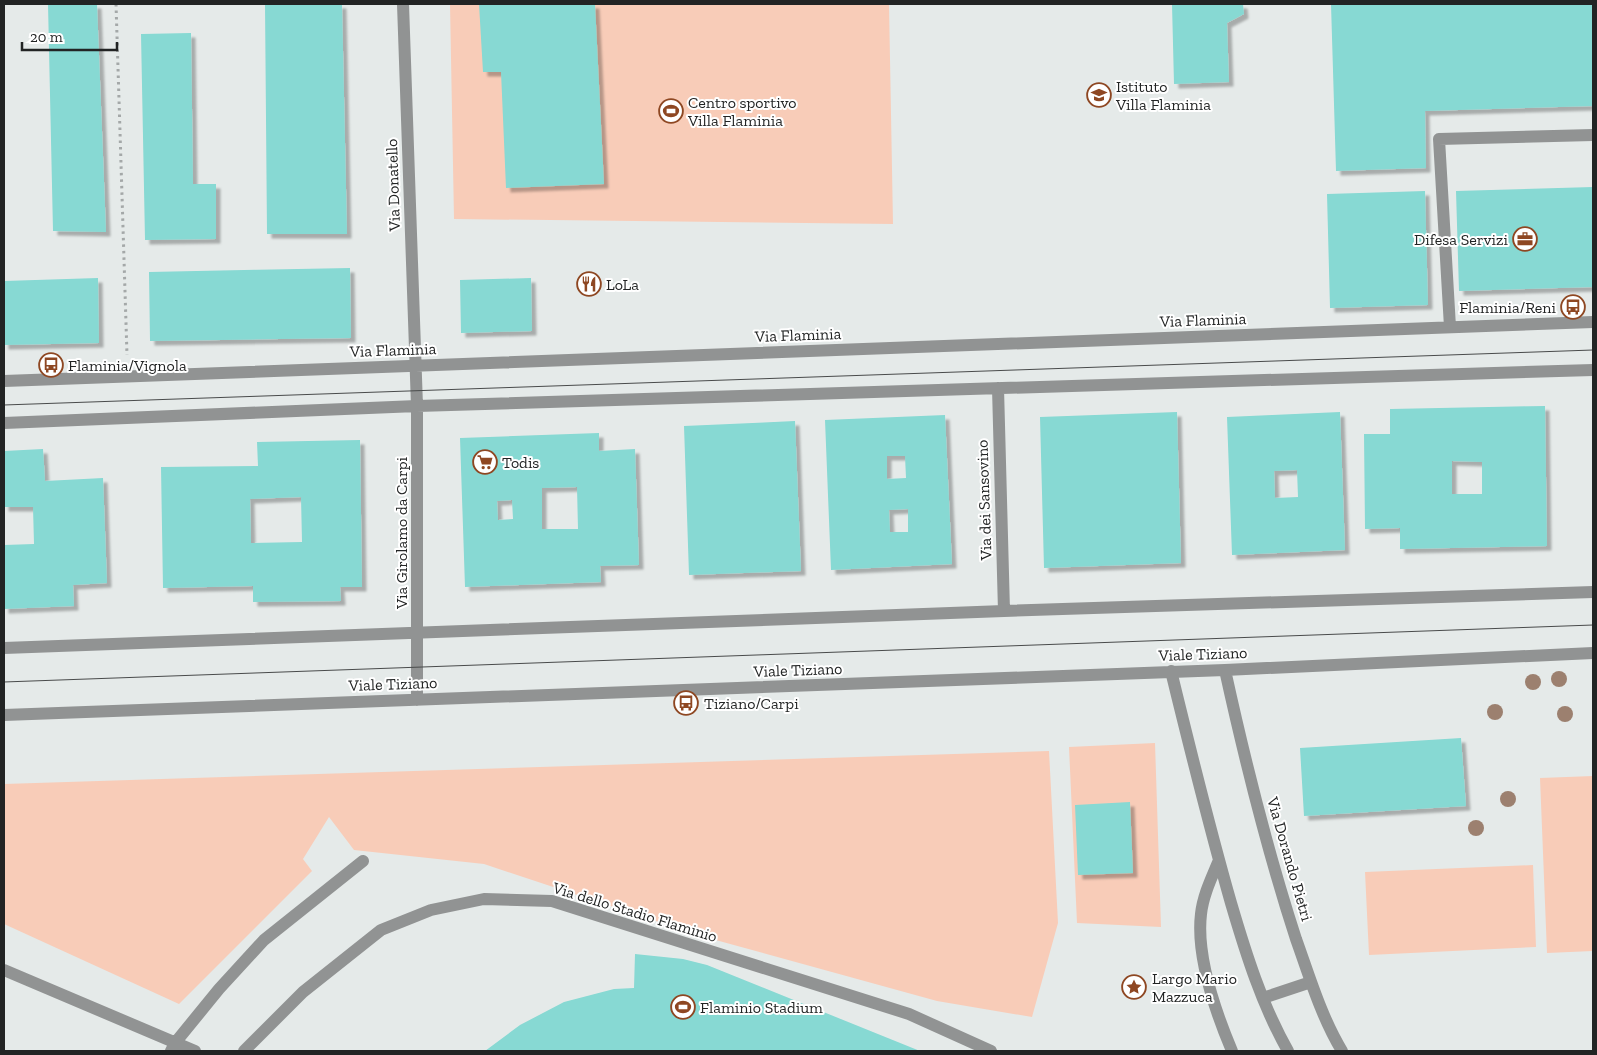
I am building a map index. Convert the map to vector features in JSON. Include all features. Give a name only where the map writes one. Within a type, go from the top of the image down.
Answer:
[{"type":"street","name":"Via Donatello","points":[[403,4],[416,365]]},
{"type":"street","points":[[1450,327],[1439,138],[1593,135]]},
{"type":"street","name":"Via Flaminia","points":[[4,381],[1593,322]]},
{"type":"street","name":"Via Girolamo da Carpi","points":[[416,365],[417,700]]},
{"type":"street","points":[[4,423],[417,406],[1593,370]]},
{"type":"street","name":"Via dei Sansovino","points":[[998,388],[1004,611]]},
{"type":"street","points":[[4,648],[1004,611],[1593,592]]},
{"type":"street","name":"Viale Tiziano","points":[[4,715],[1225,670],[1593,653]]},
{"type":"street","name":"Via Dorando Pietri","points":[[1225,670],[1272,864],[1323,1016],[1342,1051]]},
{"type":"street","points":[[1171,671],[1219,860],[1243,943],[1263,998],[1288,1051]]},
{"type":"street","points":[[173,1047],[219,989],[264,940],[363,860]]},
{"type":"street","points":[[1219,860],[1208,887],[1201,914],[1201,943],[1216,1007],[1232,1051]]},
{"type":"street","name":"Via dello Stadio Flaminio","points":[[244,1051],[303,992],[381,930],[431,910],[484,899],[552,901],[909,1014],[991,1051]]},
{"type":"street","points":[[4,970],[173,1047],[194,1051]]},
{"type":"street","points":[[1263,998],[1311,982]]},
{"type":"path","points":[[116,4],[127,376]]},
{"type":"shaded area","name":"Centro sportivo Villa Flaminia","points":[[450,4],[889,4],[893,224],[454,219]]},
{"type":"shaded area","points":[[1155,743],[1161,927],[1077,923],[1069,747]]},
{"type":"shaded area","points":[[1049,751],[1058,923],[1032,1017],[937,1001],[701,936],[484,864],[354,850],[329,817],[303,859],[312,871],[179,1004],[4,924],[4,784]]},
{"type":"shaded area","points":[[1593,776],[1593,951],[1547,953],[1540,778]]},
{"type":"shaded area","points":[[1533,865],[1536,947],[1369,955],[1365,872]]},
{"type":"building","points":[[48,4],[97,4],[106,232],[53,231]]},
{"type":"building","points":[[265,4],[342,4],[347,234],[267,234]]},
{"type":"building","points":[[479,4],[595,4],[604,184],[506,188],[501,72],[483,72]]},
{"type":"building","points":[[1172,4],[1243,4],[1244,14],[1227,23],[1229,82],[1174,84]]},
{"type":"building","points":[[1331,4],[1593,4],[1593,106],[1425,111],[1426,168],[1336,171]]},
{"type":"building","points":[[191,33],[193,184],[216,184],[216,239],[145,240],[141,34]]},
{"type":"building","name":"Difesa Servizi","points":[[1593,187],[1593,287],[1459,291],[1456,191]]},
{"type":"building","points":[[1425,191],[1428,305],[1330,308],[1327,194]]},
{"type":"building","points":[[350,268],[351,338],[150,341],[149,272]]},
{"type":"building","points":[[98,278],[99,343],[4,345],[4,281]]},
{"type":"building","points":[[531,278],[532,331],[461,333],[460,280]]},
{"type":"building","points":[[1545,406],[1547,546],[1400,549],[1400,528],[1365,529],[1364,434],[1390,434],[1390,409]],"holes":[[[1452,461],[1482,462],[1482,494],[1452,494]]]},
{"type":"building","points":[[1177,412],[1181,563],[1044,568],[1040,417]]},
{"type":"building","points":[[1340,412],[1345,550],[1232,555],[1227,417]],"holes":[[[1297,470],[1298,497],[1275,498],[1274,471]]]},
{"type":"building","points":[[945,415],[952,564],[831,570],[825,420]],"holes":[[[887,456],[905,456],[906,478],[887,479]],[[908,509],[908,532],[890,532],[889,510]]]},
{"type":"building","points":[[795,421],[801,571],[689,575],[684,426]]},
{"type":"building","points":[[599,433],[599,451],[635,449],[639,565],[600,566],[601,582],[465,587],[460,438]],"holes":[[[577,487],[578,529],[542,529],[542,488]],[[512,500],[513,519],[498,520],[497,501]]]},
{"type":"building","points":[[360,440],[362,587],[340,587],[341,601],[253,602],[253,586],[163,588],[161,467],[258,466],[257,442]],"holes":[[[301,497],[302,542],[251,543],[250,499]]]},
{"type":"building","points":[[43,449],[45,481],[103,478],[107,583],[73,585],[74,606],[4,609],[4,545],[34,544],[33,507],[4,507],[4,451]]},
{"type":"building","points":[[1461,738],[1466,806],[1304,816],[1300,748]]},
{"type":"building","points":[[1130,802],[1133,873],[1078,875],[1075,805]]},
{"type":"building","name":"Flaminio Stadium","points":[[635,954],[683,959],[707,965],[920,1051],[485,1051],[520,1025],[564,1002],[614,989],[634,988]]},
{"type":"tram line","points":[[4,405],[1593,350]]},
{"type":"tram line","points":[[4,682],[1593,625]]},
{"type":"place","name":"Istituto Villa Flaminia","points":[[1099,95]]},
{"type":"place","name":"Centro sportivo Villa Flaminia","points":[[671,111]]},
{"type":"place","name":"Difesa Servizi","points":[[1525,239]]},
{"type":"place","name":"LoLa","points":[[589,284]]},
{"type":"place","name":"Flaminia/Reni","points":[[1573,307]]},
{"type":"place","name":"Flaminia/Vignola","points":[[51,365]]},
{"type":"place","name":"Todis","points":[[485,462]]},
{"type":"place","name":"Tiziano/Carpi","points":[[686,703]]},
{"type":"place","name":"Largo Mario Mazzuca","points":[[1134,987]]},
{"type":"place","name":"Flaminio Stadium","points":[[683,1007]]}]
